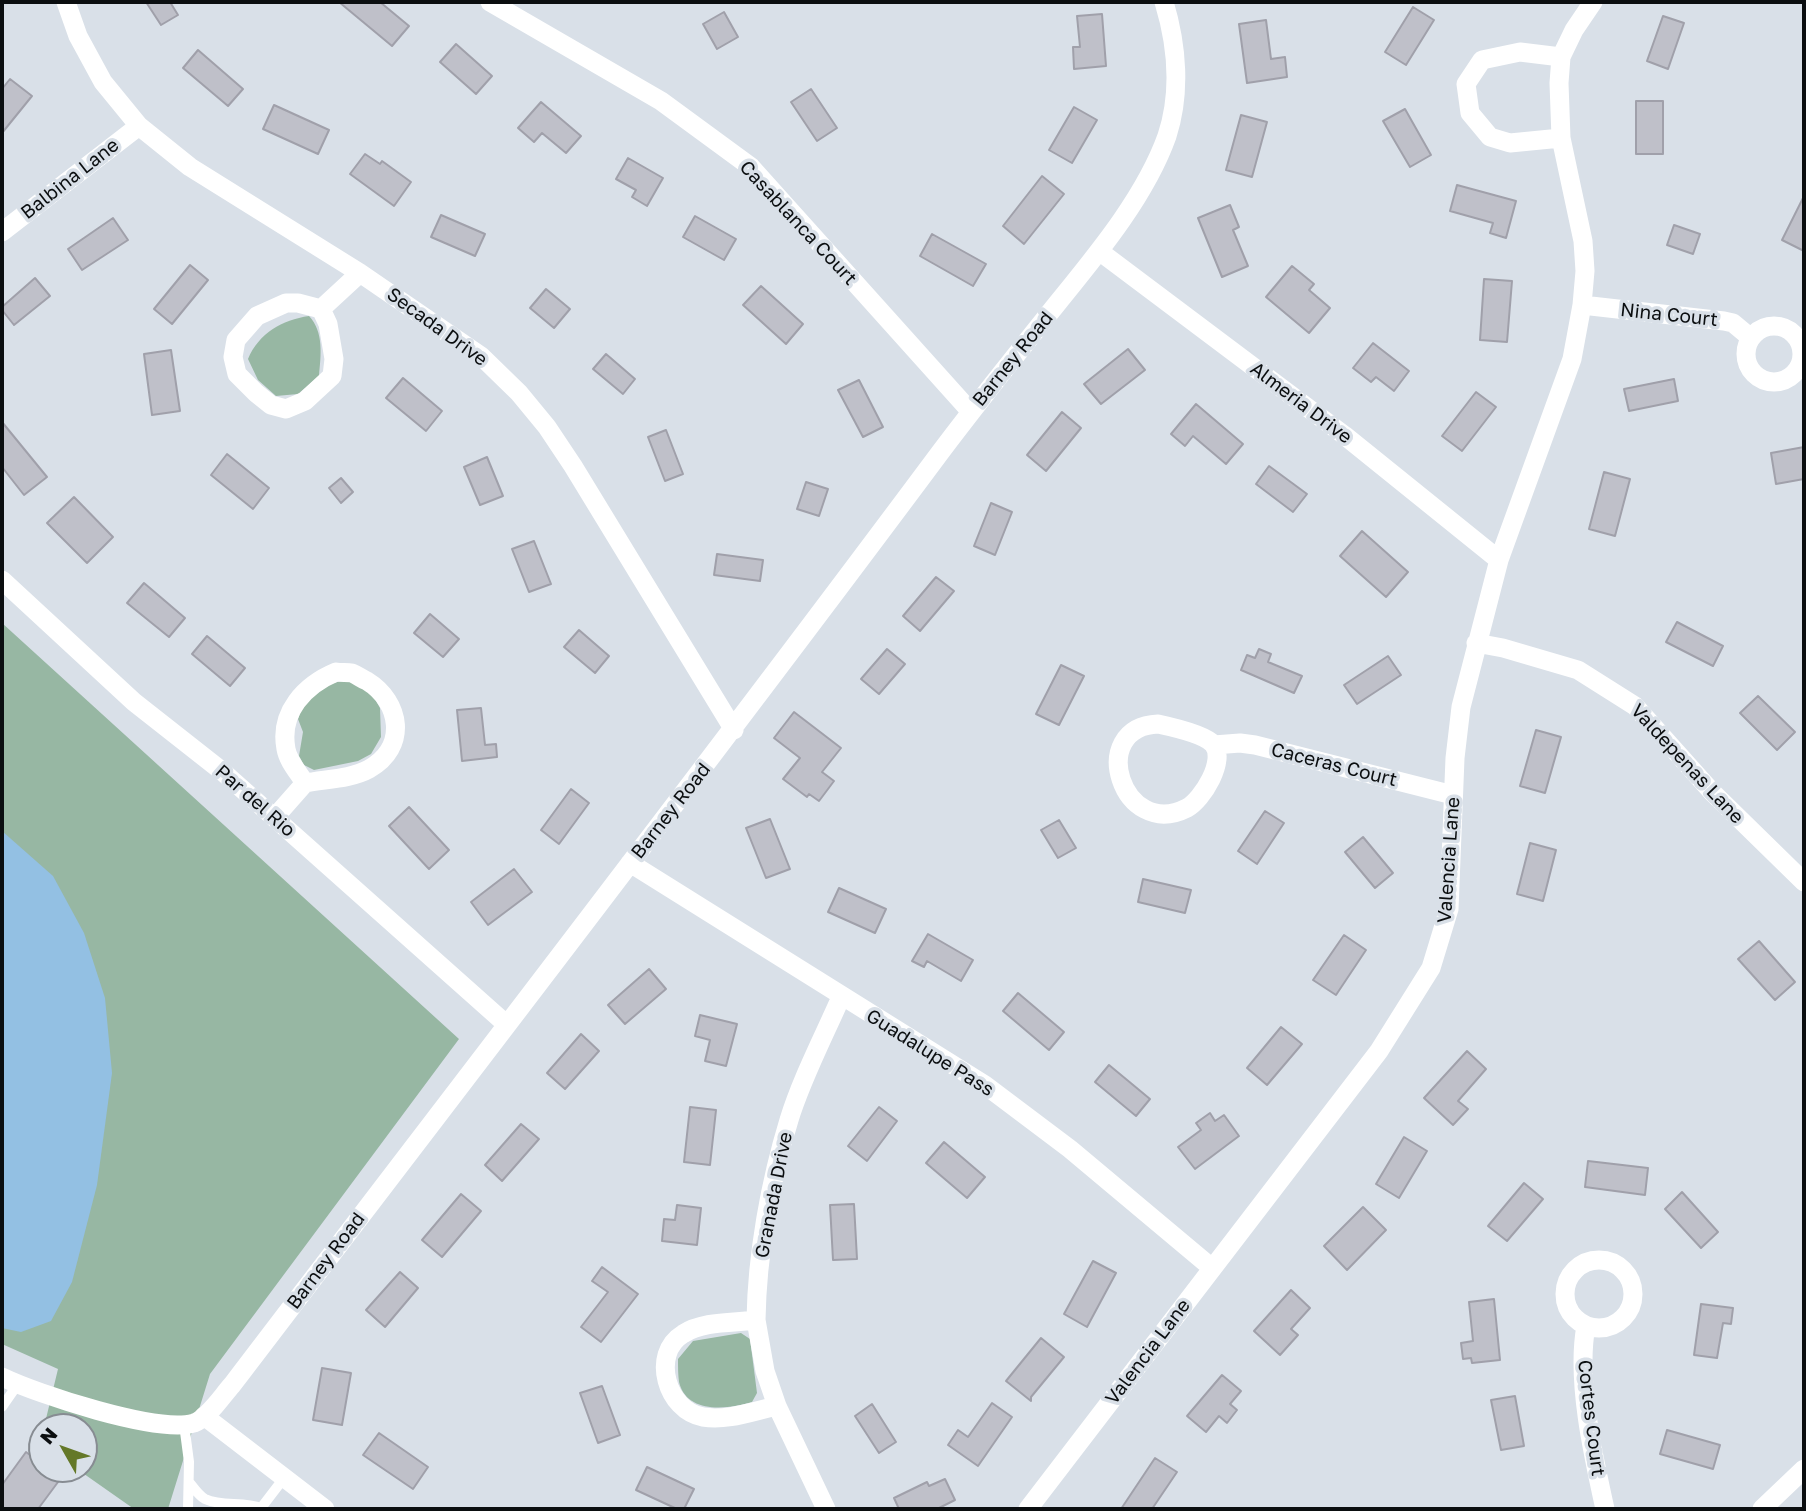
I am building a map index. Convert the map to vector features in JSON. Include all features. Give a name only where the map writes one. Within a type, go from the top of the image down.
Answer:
[{"type":"street","name":"Secada Drive","points":[[65,2],[78,36],[103,82],[139,126],[191,167],[360,273],[481,356],[519,393],[573,466],[734,730]]},
{"type":"street","name":"Casablanca Court","points":[[489,2],[661,101],[751,167],[971,412]]},
{"type":"street","name":"Barney Road","points":[[10,1381],[86,1408],[174,1425],[194,1423],[204,1416],[232,1385],[506,1024],[734,730],[971,412],[1099,251],[1143,185],[1167,135],[1175,97],[1177,54],[1164,2]]},
{"type":"street","name":"Valencia Lane","points":[[1028,1509],[1378,1051],[1431,968],[1449,909],[1453,795],[1461,707],[1499,560],[1572,359],[1582,305],[1586,271],[1583,241],[1561,138],[1559,83],[1561,57],[1574,30],[1593,2]]},
{"type":"street","points":[[1561,57],[1520,52],[1482,60],[1466,84],[1470,113],[1490,137],[1510,143],[1561,138]]},
{"type":"street","name":"Balbina Lane","points":[[2,232],[139,126]]},
{"type":"street","name":"Almeria Drive","points":[[1099,251],[1344,435],[1499,560]]},
{"type":"street","points":[[321,309],[360,273]]},
{"type":"street","points":[[286,303],[321,309],[328,324],[334,359],[332,376],[305,401],[286,408],[271,405],[237,374],[233,358],[236,340],[257,316],[286,303]]},
{"type":"street","name":"Nina Court","points":[[1582,305],[1724,321],[1733,323],[1751,338]]},
{"type":"street","name":"Par del Rio","points":[[2,580],[134,702],[275,817],[506,1024]]},
{"type":"street","name":"Valdepenas Lane","points":[[1476,643],[1578,670],[1635,706],[1712,792],[1804,882]]},
{"type":"street","points":[[275,817],[305,783],[369,769],[392,745],[396,736],[393,709],[380,691],[354,673],[336,673],[318,680],[301,694],[289,715],[286,750],[305,783]]},
{"type":"street","name":"Caceras Court","points":[[1214,745],[1217,758],[1206,790],[1182,810],[1161,813],[1151,811],[1133,800],[1121,783],[1118,762],[1125,742],[1131,734],[1147,725],[1170,726],[1207,739],[1214,745],[1255,745],[1453,795]]},
{"type":"street","name":"Guadalupe Pass","points":[[630,863],[985,1085],[1070,1149],[1212,1268]]},
{"type":"street","name":"Granada Drive","points":[[826,1509],[777,1406],[765,1371],[756,1320],[770,1195],[789,1118],[841,997]]},
{"type":"street","points":[[756,1320],[701,1326],[681,1335],[668,1352],[666,1376],[673,1397],[684,1409],[702,1417],[728,1417],[777,1406]]},
{"type":"street","name":"Cortes Court","points":[[1586,1326],[1582,1356],[1591,1439],[1605,1509]]},
{"type":"street","points":[[204,1416],[325,1509]]},
{"type":"street","points":[[1762,1509],[1804,1469]]},
{"type":"lane","points":[[2,1407],[10,1381]]},
{"type":"lane","points":[[184,1424],[189,1482],[188,1509]]},
{"type":"lane","points":[[189,1482],[204,1498],[225,1503],[248,1503],[262,1508],[284,1478]]},
{"type":"green space","points":[[309,316],[319,336],[319,376],[298,394],[276,396],[258,380],[248,359],[258,342],[273,329]]},
{"type":"green space","points":[[2,623],[459,1039],[210,1374],[168,1509],[134,1509],[97,1483],[98,1413],[47,1413],[58,1369],[2,1344]]},
{"type":"green space","points":[[352,679],[370,690],[380,708],[381,737],[371,754],[358,761],[314,770],[304,765],[299,756],[303,732],[298,719],[306,703],[318,691],[334,683]]},
{"type":"green space","points":[[741,1333],[750,1339],[757,1393],[752,1402],[710,1407],[691,1400],[683,1393],[679,1382],[678,1359],[693,1341]]},
{"type":"water","points":[[2,831],[53,876],[84,933],[105,998],[112,1073],[97,1185],[72,1282],[51,1321],[21,1332],[2,1328]]},
{"type":"building","points":[[146,2],[170,2],[178,15],[161,25]]},
{"type":"building","points":[[339,2],[380,2],[409,26],[392,46]]},
{"type":"building","points":[[1413,7],[1434,20],[1406,65],[1385,52]]},
{"type":"building","points":[[724,12],[738,37],[717,49],[703,24]]},
{"type":"building","points":[[1102,14],[1106,66],[1074,69],[1073,47],[1080,47],[1077,16]]},
{"type":"building","points":[[1663,16],[1684,23],[1668,69],[1647,61]]},
{"type":"building","points":[[1266,20],[1271,59],[1285,57],[1287,77],[1247,83],[1239,24]]},
{"type":"building","points":[[456,44],[492,76],[476,94],[440,62]]},
{"type":"building","points":[[198,50],[243,89],[228,106],[183,68]]},
{"type":"building","points":[[10,79],[32,96],[2,133],[2,89]]},
{"type":"building","points":[[811,89],[837,128],[817,141],[791,102]]},
{"type":"building","points":[[1636,101],[1663,101],[1663,154],[1636,154]]},
{"type":"building","points":[[541,102],[581,136],[566,153],[542,133],[534,142],[518,128]]},
{"type":"building","points":[[274,105],[329,130],[318,154],[263,129]]},
{"type":"building","points":[[1074,107],[1097,120],[1072,163],[1049,150]]},
{"type":"building","points":[[1405,109],[1431,155],[1410,167],[1383,121]]},
{"type":"building","points":[[1241,115],[1267,122],[1252,177],[1226,170]]},
{"type":"building","points":[[365,154],[380,164],[382,161],[411,182],[394,206],[350,174]]},
{"type":"building","points":[[628,158],[663,178],[647,206],[632,197],[636,190],[616,179]]},
{"type":"building","points":[[1042,176],[1064,194],[1024,244],[1003,226]]},
{"type":"building","points":[[1457,185],[1516,201],[1506,238],[1490,233],[1493,223],[1450,211]]},
{"type":"building","points":[[1804,196],[1804,251],[1782,240]]},
{"type":"building","points":[[1230,205],[1239,227],[1233,230],[1248,266],[1222,277],[1198,218]]},
{"type":"building","points":[[441,215],[485,234],[475,256],[431,237]]},
{"type":"building","points":[[695,216],[736,239],[724,260],[683,237]]},
{"type":"building","points":[[113,218],[128,240],[82,270],[68,249]]},
{"type":"building","points":[[1674,225],[1700,234],[1693,254],[1667,245]]},
{"type":"building","points":[[932,234],[986,264],[973,286],[920,256]]},
{"type":"building","points":[[190,265],[208,280],[172,324],[154,309]]},
{"type":"building","points":[[1292,266],[1314,284],[1309,290],[1330,308],[1309,333],[1266,297]]},
{"type":"building","points":[[35,278],[50,296],[14,325],[2,307]]},
{"type":"building","points":[[1484,279],[1512,281],[1507,342],[1480,340]]},
{"type":"building","points":[[761,286],[803,324],[786,344],[743,305]]},
{"type":"building","points":[[546,289],[570,309],[554,328],[530,308]]},
{"type":"building","points":[[1373,343],[1409,371],[1394,391],[1376,377],[1371,382],[1353,368]]},
{"type":"building","points":[[1128,349],[1145,370],[1101,404],[1084,384]]},
{"type":"building","points":[[171,350],[180,411],[152,415],[144,354]]},
{"type":"building","points":[[606,354],[635,379],[623,394],[593,369]]},
{"type":"building","points":[[403,378],[442,411],[426,431],[386,398]]},
{"type":"building","points":[[1674,379],[1678,401],[1629,411],[1624,389]]},
{"type":"building","points":[[859,380],[883,427],[863,437],[838,390]]},
{"type":"building","points":[[1476,392],[1496,407],[1462,451],[1442,436]]},
{"type":"building","points":[[1196,404],[1243,444],[1226,464],[1193,436],[1185,446],[1171,434]]},
{"type":"building","points":[[1062,412],[1081,428],[1046,471],[1027,455]]},
{"type":"building","points":[[2,422],[47,477],[24,495],[2,467]]},
{"type":"building","points":[[666,430],[683,474],[665,481],[648,437]]},
{"type":"building","points":[[1804,447],[1804,479],[1776,484],[1771,453]]},
{"type":"building","points":[[227,454],[269,488],[253,509],[211,475]]},
{"type":"building","points":[[487,457],[503,496],[480,505],[464,467]]},
{"type":"building","points":[[1269,466],[1307,494],[1293,512],[1256,484]]},
{"type":"building","points":[[1604,472],[1630,479],[1615,536],[1589,529]]},
{"type":"building","points":[[341,478],[353,492],[341,503],[329,488]]},
{"type":"building","points":[[806,482],[828,489],[819,516],[797,509]]},
{"type":"building","points":[[74,497],[113,537],[87,563],[47,523]]},
{"type":"building","points":[[991,503],[1012,512],[995,555],[974,546]]},
{"type":"building","points":[[1362,531],[1408,572],[1386,597],[1340,556]]},
{"type":"building","points":[[534,541],[551,584],[529,592],[512,549]]},
{"type":"building","points":[[717,554],[763,560],[760,581],[714,575]]},
{"type":"building","points":[[936,577],[954,591],[920,631],[903,616]]},
{"type":"building","points":[[144,583],[185,618],[169,637],[127,603]]},
{"type":"building","points":[[430,614],[459,639],[443,657],[414,633]]},
{"type":"building","points":[[1677,622],[1723,646],[1713,666],[1666,642]]},
{"type":"building","points":[[579,630],[609,656],[595,673],[564,647]]},
{"type":"building","points":[[207,636],[245,668],[230,686],[192,654]]},
{"type":"building","points":[[887,649],[905,664],[879,694],[861,679]]},
{"type":"building","points":[[1259,649],[1271,654],[1268,662],[1302,676],[1294,693],[1241,670],[1247,655],[1255,658]]},
{"type":"building","points":[[1388,656],[1401,675],[1357,704],[1344,685]]},
{"type":"building","points":[[1061,665],[1084,676],[1059,725],[1036,714]]},
{"type":"building","points":[[1758,696],[1795,732],[1777,750],[1740,713]]},
{"type":"building","points":[[481,708],[485,745],[496,744],[497,757],[462,761],[457,710]]},
{"type":"building","points":[[794,712],[841,748],[822,772],[834,781],[819,801],[809,794],[807,797],[783,779],[800,758],[774,738]]},
{"type":"building","points":[[1536,730],[1561,737],[1545,793],[1520,786]]},
{"type":"building","points":[[571,789],[589,803],[559,844],[541,830]]},
{"type":"building","points":[[409,807],[449,850],[429,869],[389,826]]},
{"type":"building","points":[[1265,811],[1284,823],[1257,864],[1238,851]]},
{"type":"building","points":[[770,819],[790,869],[766,878],[746,828]]},
{"type":"building","points":[[1059,820],[1076,848],[1058,858],[1041,830]]},
{"type":"building","points":[[1363,837],[1393,873],[1375,888],[1345,852]]},
{"type":"building","points":[[1530,843],[1556,850],[1543,901],[1517,894]]},
{"type":"building","points":[[514,869],[532,892],[488,925],[471,902]]},
{"type":"building","points":[[1143,879],[1191,890],[1185,913],[1138,902]]},
{"type":"building","points":[[839,888],[886,909],[875,933],[828,912]]},
{"type":"building","points":[[928,934],[973,960],[961,981],[927,961],[924,967],[912,961]]},
{"type":"building","points":[[1344,935],[1366,950],[1336,995],[1313,980]]},
{"type":"building","points":[[1759,941],[1795,982],[1775,1000],[1738,959]]},
{"type":"building","points":[[649,969],[666,989],[625,1024],[608,1005]]},
{"type":"building","points":[[1018,993],[1064,1032],[1049,1050],[1003,1011]]},
{"type":"building","points":[[700,1015],[737,1024],[726,1066],[705,1061],[710,1040],[695,1036]]},
{"type":"building","points":[[1281,1027],[1302,1044],[1267,1085],[1247,1068]]},
{"type":"building","points":[[581,1034],[599,1051],[565,1089],[547,1073]]},
{"type":"building","points":[[1467,1051],[1486,1069],[1458,1101],[1468,1109],[1453,1125],[1424,1098]]},
{"type":"building","points":[[1109,1065],[1150,1099],[1136,1116],[1095,1082]]},
{"type":"building","points":[[690,1107],[716,1110],[710,1165],[684,1162]]},
{"type":"building","points":[[879,1107],[897,1121],[867,1161],[848,1146]]},
{"type":"building","points":[[1210,1113],[1215,1121],[1224,1115],[1239,1136],[1195,1169],[1178,1147],[1201,1130],[1196,1123]]},
{"type":"building","points":[[521,1124],[539,1139],[502,1181],[485,1165]]},
{"type":"building","points":[[1404,1137],[1427,1151],[1399,1198],[1376,1184]]},
{"type":"building","points":[[944,1142],[985,1177],[967,1198],[926,1163]]},
{"type":"building","points":[[1588,1161],[1648,1168],[1645,1195],[1585,1187]]},
{"type":"building","points":[[1524,1183],[1543,1199],[1507,1241],[1488,1226]]},
{"type":"building","points":[[1682,1192],[1718,1232],[1701,1248],[1665,1209]]},
{"type":"building","points":[[461,1194],[481,1211],[442,1257],[422,1240]]},
{"type":"building","points":[[854,1204],[857,1259],[833,1260],[830,1205]]},
{"type":"building","points":[[677,1205],[701,1208],[697,1245],[662,1241],[664,1219],[675,1220]]},
{"type":"building","points":[[1363,1207],[1386,1230],[1347,1270],[1324,1246]]},
{"type":"building","points":[[1093,1261],[1116,1273],[1087,1327],[1064,1314]]},
{"type":"building","points":[[602,1267],[638,1294],[601,1342],[581,1327],[608,1292],[592,1281]]},
{"type":"building","points":[[400,1272],[418,1288],[385,1327],[366,1310]]},
{"type":"building","points":[[1291,1290],[1310,1308],[1291,1329],[1298,1335],[1280,1355],[1254,1331]]},
{"type":"building","points":[[1494,1299],[1500,1360],[1472,1363],[1471,1358],[1463,1359],[1461,1343],[1473,1341],[1469,1302]]},
{"type":"building","points":[[1701,1304],[1733,1308],[1731,1324],[1723,1323],[1717,1358],[1694,1355]]},
{"type":"building","points":[[1041,1338],[1064,1357],[1031,1397],[1031,1401],[1006,1381]]},
{"type":"building","points":[[322,1368],[351,1373],[342,1425],[313,1420]]},
{"type":"building","points":[[1222,1375],[1241,1391],[1230,1404],[1237,1410],[1227,1423],[1219,1416],[1206,1432],[1187,1416]]},
{"type":"building","points":[[602,1386],[620,1435],[598,1443],[580,1393]]},
{"type":"building","points":[[1515,1396],[1524,1446],[1501,1450],[1491,1400]]},
{"type":"building","points":[[992,1403],[1012,1417],[978,1466],[948,1445],[958,1430],[968,1437]]},
{"type":"building","points":[[872,1404],[896,1442],[879,1453],[855,1416]]},
{"type":"building","points":[[1667,1430],[1720,1445],[1713,1469],[1660,1454]]},
{"type":"building","points":[[379,1433],[428,1467],[413,1489],[363,1455]]},
{"type":"building","points":[[26,1452],[28,1483],[57,1483],[38,1509],[2,1509],[2,1485]]},
{"type":"building","points":[[1155,1458],[1177,1472],[1152,1509],[1121,1509]]},
{"type":"building","points":[[647,1467],[694,1489],[684,1509],[677,1509],[636,1490]]},
{"type":"building","points":[[945,1479],[955,1500],[937,1509],[899,1509],[894,1498],[927,1482],[929,1486]]}]
